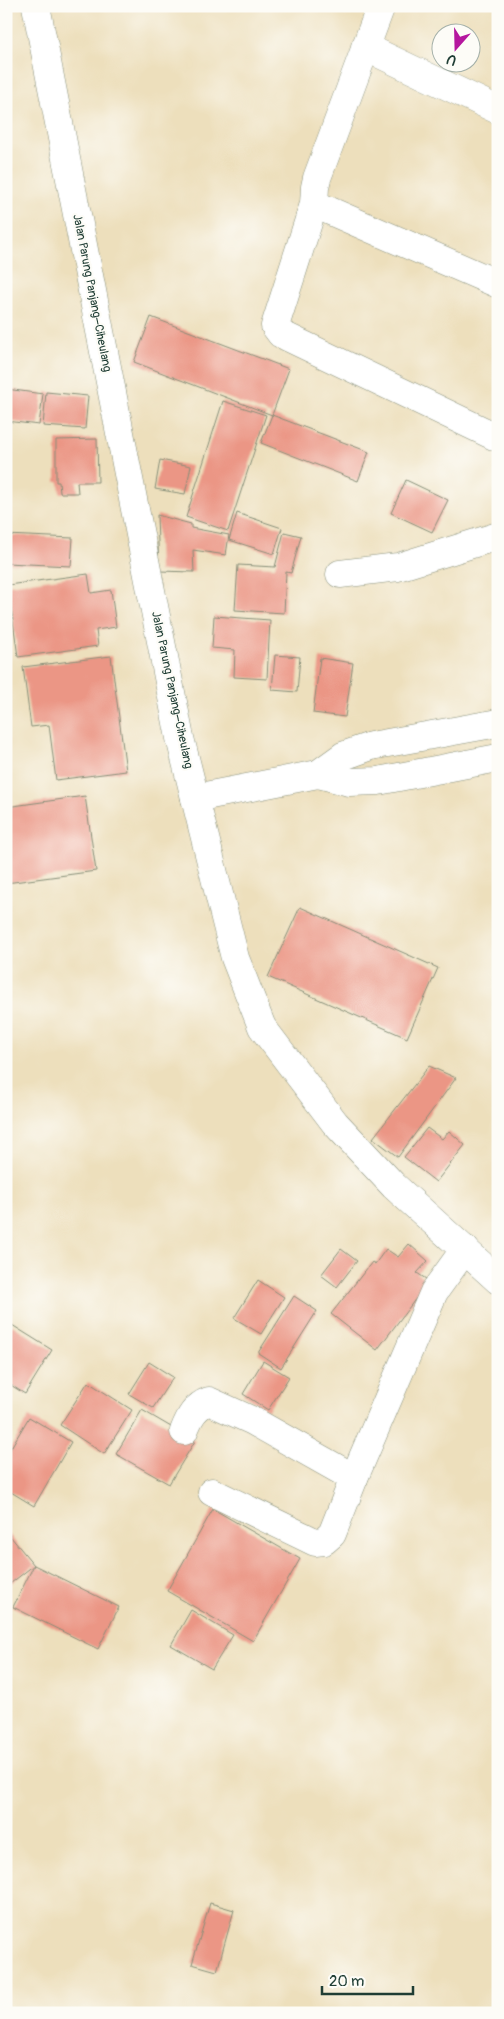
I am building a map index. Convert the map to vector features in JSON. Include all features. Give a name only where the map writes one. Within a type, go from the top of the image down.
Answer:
[{"type":"street","name":"Jalan Parung Panjang–Ciheulang","points":[[36,6],[178,728],[235,958],[262,1027],[334,1123],[394,1186],[498,1280]]},
{"type":"street","points":[[381,6],[317,178],[314,204],[275,326],[281,334],[498,438]]},
{"type":"street","points":[[365,47],[498,110]]},
{"type":"street","points":[[314,204],[498,284]]},
{"type":"street","points":[[340,574],[398,567],[498,536]]},
{"type":"street","points":[[195,798],[318,774],[343,756],[371,746],[498,723]]},
{"type":"street","points":[[318,774],[349,782],[378,781],[498,758]]},
{"type":"street","points":[[212,1492],[315,1542],[324,1541],[332,1534],[434,1292],[465,1249]]},
{"type":"street","points":[[184,1431],[199,1404],[209,1402],[253,1421],[354,1478]]},
{"type":"building","points":[[151,317],[289,369],[272,415],[134,362]]},
{"type":"building","points":[[6,389],[43,394],[39,425],[6,421]]},
{"type":"building","points":[[46,392],[88,396],[85,429],[43,426]]},
{"type":"building","points":[[223,401],[266,415],[228,531],[186,517]]},
{"type":"building","points":[[272,415],[369,452],[358,481],[261,443]]},
{"type":"building","points":[[97,439],[98,482],[77,482],[78,493],[60,493],[59,482],[56,482],[56,440]]},
{"type":"building","points":[[160,460],[191,466],[185,494],[155,489]]},
{"type":"building","points":[[406,480],[448,500],[432,532],[391,513]]},
{"type":"building","points":[[237,513],[282,528],[274,554],[229,540]]},
{"type":"building","points":[[157,515],[191,524],[191,528],[229,535],[226,555],[193,550],[194,572],[159,571]]},
{"type":"building","points":[[284,532],[301,536],[291,573],[286,572],[284,613],[235,610],[238,565],[275,567]]},
{"type":"building","points":[[6,535],[73,538],[71,566],[6,563]]},
{"type":"building","points":[[88,574],[91,593],[111,590],[116,627],[96,630],[98,646],[18,657],[8,585]]},
{"type":"building","points":[[214,616],[270,620],[267,679],[234,677],[235,650],[212,648]]},
{"type":"building","points":[[275,655],[300,657],[297,692],[272,690]]},
{"type":"building","points":[[111,656],[126,771],[56,780],[49,725],[31,727],[23,667]]},
{"type":"building","points":[[320,658],[353,663],[345,717],[313,713]]},
{"type":"building","points":[[85,796],[96,871],[6,883],[6,807]]},
{"type":"building","points":[[300,907],[438,968],[407,1038],[268,977]]},
{"type":"building","points":[[429,1066],[456,1078],[398,1157],[373,1138]]},
{"type":"building","points":[[427,1128],[442,1139],[449,1131],[465,1145],[436,1182],[404,1157]]},
{"type":"building","points":[[409,1244],[428,1261],[417,1273],[429,1281],[377,1350],[331,1314],[372,1262],[375,1264],[386,1249],[398,1257]]},
{"type":"building","points":[[341,1249],[357,1261],[337,1287],[321,1275]]},
{"type":"building","points":[[258,1280],[284,1297],[261,1334],[234,1318]]},
{"type":"building","points":[[294,1296],[317,1311],[281,1368],[258,1353]]},
{"type":"building","points":[[12,1325],[52,1350],[25,1394],[6,1382],[6,1334]]},
{"type":"building","points":[[263,1361],[289,1377],[268,1410],[243,1394]]},
{"type":"building","points":[[149,1362],[173,1377],[153,1408],[129,1394]]},
{"type":"building","points":[[88,1382],[132,1410],[104,1454],[60,1425]]},
{"type":"building","points":[[142,1410],[195,1441],[169,1484],[116,1454]]},
{"type":"building","points":[[29,1417],[71,1442],[34,1506],[6,1489],[6,1456]]},
{"type":"building","points":[[213,1509],[300,1559],[253,1641],[167,1591]]},
{"type":"building","points":[[6,1531],[34,1565],[6,1587]]},
{"type":"building","points":[[34,1565],[119,1607],[98,1649],[13,1607]]},
{"type":"building","points":[[191,1610],[233,1635],[212,1669],[171,1645]]},
{"type":"building","points":[[210,1903],[234,1910],[217,1971],[192,1964]]}]
